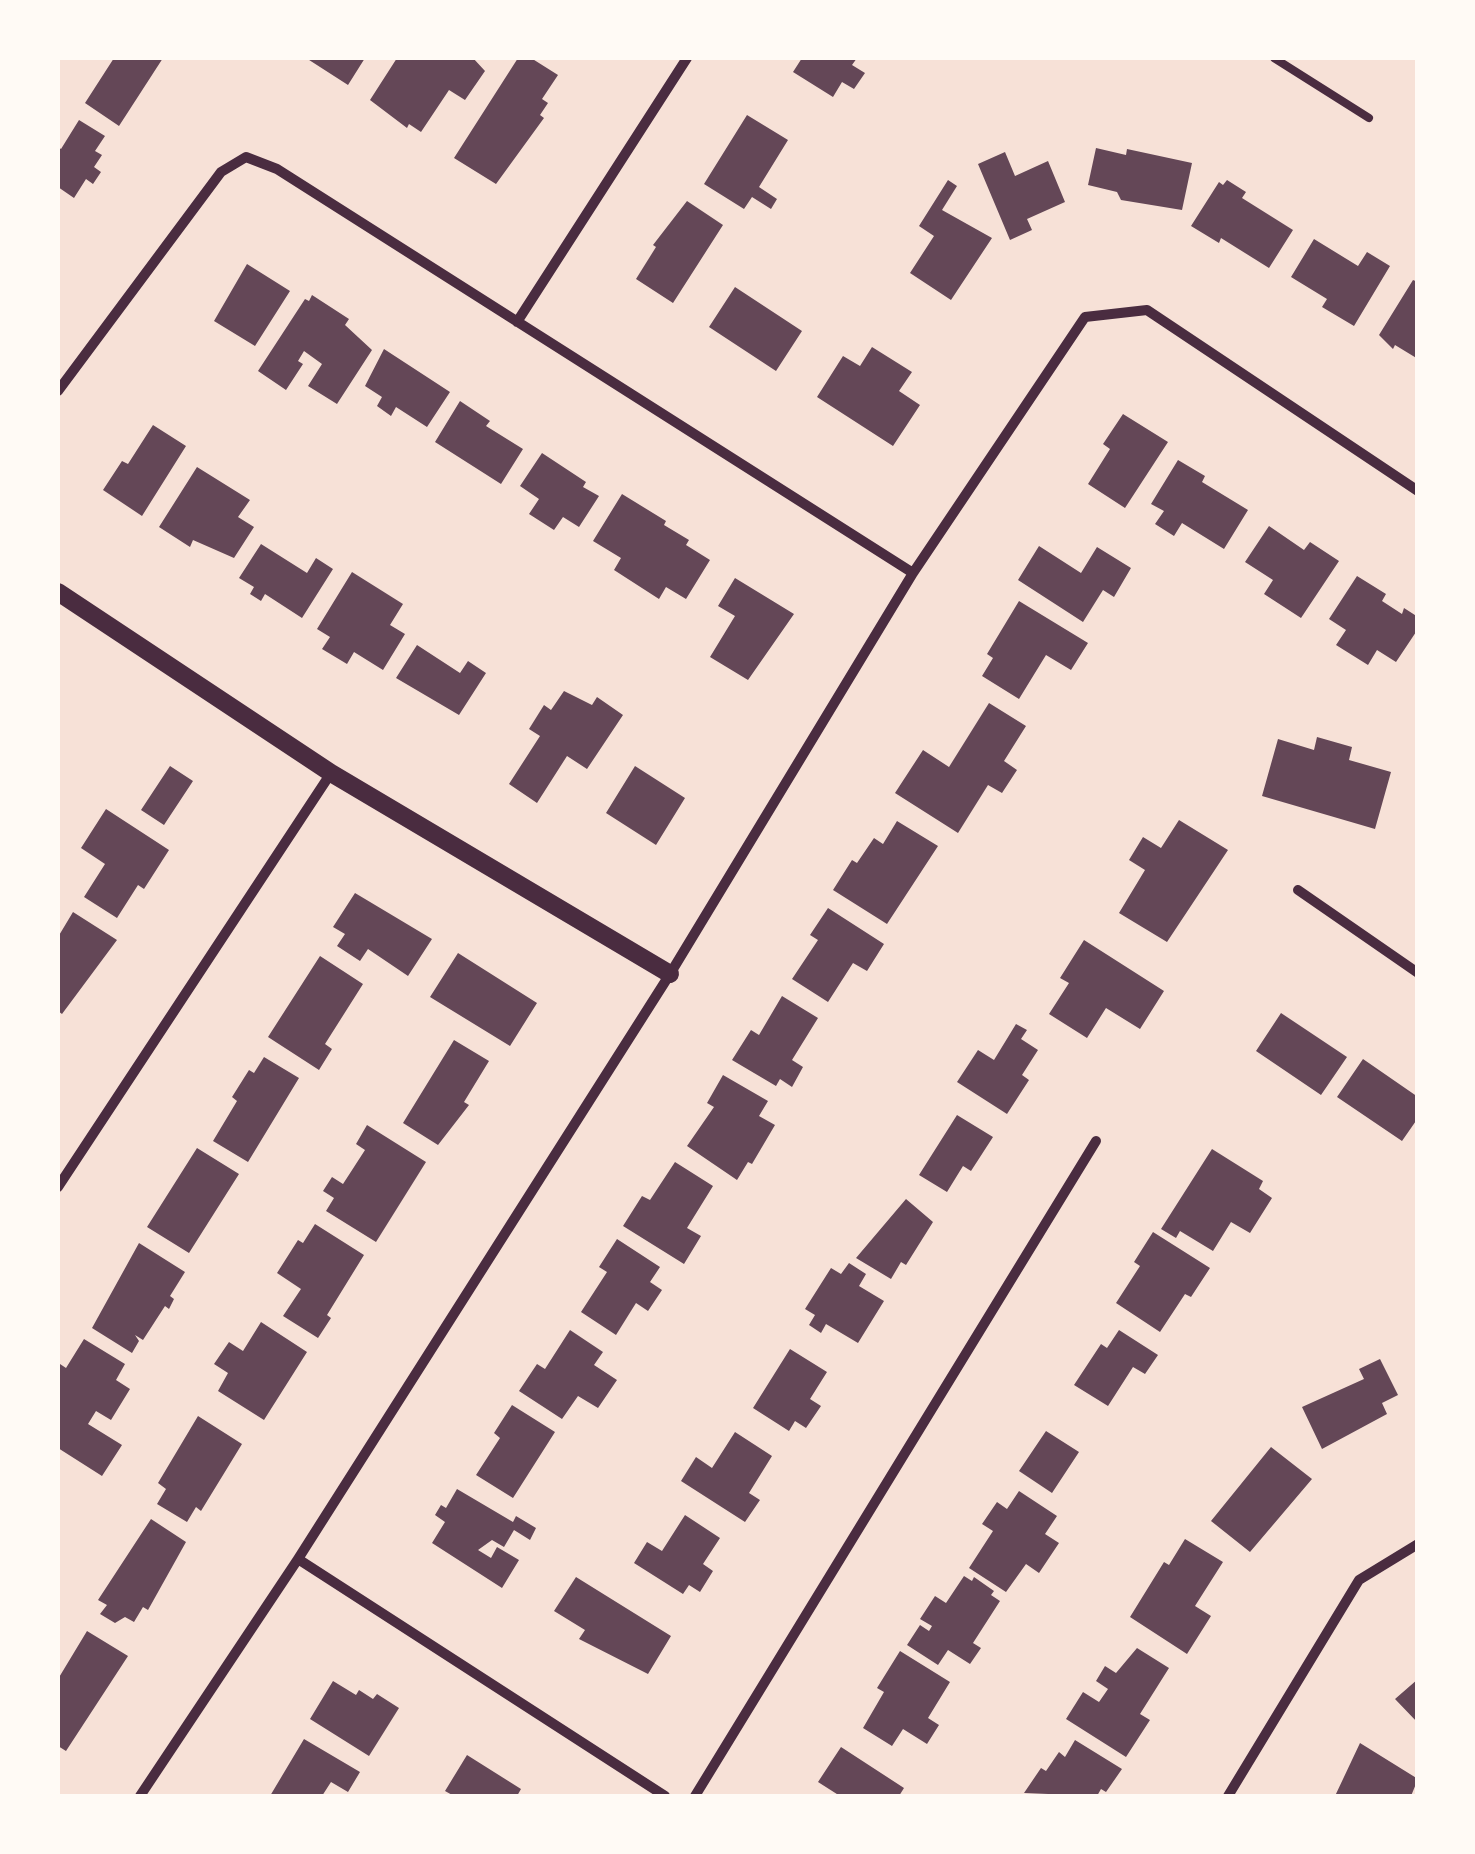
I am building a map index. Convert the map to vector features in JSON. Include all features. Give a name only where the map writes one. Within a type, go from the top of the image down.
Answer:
[{"type":"street","points":[[517,322],[687,58]]},
{"type":"street","points":[[58,391],[221,172],[246,157],[276,168],[912,574]]},
{"type":"street","points":[[140,1796],[298,1559],[670,974],[912,574],[1086,317],[1148,310],[1418,491]]},
{"type":"street","points":[[58,592],[331,773],[670,974]]},
{"type":"street","points":[[58,1187],[331,773]]},
{"type":"street","points":[[1298,890],[1418,973]]},
{"type":"street","points":[[695,1796],[1096,1140]]},
{"type":"street","points":[[1228,1796],[1359,1580],[1418,1544]]},
{"type":"street","points":[[298,1559],[665,1796]]},
{"type":"lane","points":[[1274,58],[1369,118]]},
{"type":"building","points":[[114,58],[163,58],[119,126],[85,103]]},
{"type":"building","points":[[306,58],[365,58],[348,85]]},
{"type":"building","points":[[397,58],[473,58],[485,71],[465,100],[449,90],[421,132],[409,124],[407,128],[370,100]]},
{"type":"building","points":[[518,58],[531,58],[558,75],[542,99],[548,103],[540,115],[544,118],[496,184],[454,158]]},
{"type":"building","points":[[802,58],[857,58],[852,65],[865,73],[854,89],[842,82],[833,97],[793,72]]},
{"type":"building","points":[[747,115],[788,140],[759,187],[777,199],[771,209],[752,197],[744,209],[704,184]]},
{"type":"building","points":[[79,120],[105,136],[95,151],[102,155],[94,167],[101,172],[93,184],[86,179],[74,198],[58,187],[58,147],[61,149]]},
{"type":"building","points":[[1096,148],[1126,155],[1127,149],[1192,163],[1182,210],[1121,200],[1117,192],[1088,185]]},
{"type":"building","points":[[1005,152],[1015,176],[1048,161],[1065,202],[1027,219],[1032,230],[1010,240],[978,164]]},
{"type":"building","points":[[948,180],[957,186],[942,210],[992,238],[951,300],[910,273],[934,236],[919,226]]},
{"type":"building","points":[[1227,180],[1246,192],[1242,198],[1293,230],[1269,268],[1221,238],[1219,243],[1191,226],[1219,182],[1223,185]]},
{"type":"building","points":[[687,201],[723,225],[673,303],[636,279],[656,247],[653,245]]},
{"type":"building","points":[[1314,239],[1358,266],[1367,252],[1390,266],[1354,326],[1322,307],[1327,299],[1291,277]]},
{"type":"building","points":[[247,264],[290,291],[255,346],[214,321]]},
{"type":"building","points":[[1413,280],[1418,282],[1418,359],[1395,345],[1393,349],[1379,335]]},
{"type":"building","points":[[735,287],[802,331],[776,371],[709,327]]},
{"type":"building","points":[[312,295],[349,319],[345,325],[372,350],[337,404],[308,386],[322,364],[304,351],[298,361],[303,364],[286,390],[258,371],[305,299],[309,301]]},
{"type":"building","points":[[872,347],[912,372],[899,391],[920,405],[893,446],[817,397],[843,356],[860,366]]},
{"type":"building","points":[[384,349],[450,392],[427,427],[396,407],[391,416],[377,406],[382,397],[365,386]]},
{"type":"building","points":[[460,401],[490,421],[486,426],[523,449],[501,484],[435,442]]},
{"type":"building","points":[[1123,414],[1168,442],[1125,508],[1088,484],[1110,449],[1103,444]]},
{"type":"building","points":[[153,425],[186,446],[142,516],[103,490],[122,461],[128,464]]},
{"type":"building","points":[[542,453],[586,482],[583,487],[599,496],[579,527],[563,517],[554,530],[529,514],[539,499],[520,486]]},
{"type":"building","points":[[1178,460],[1205,476],[1202,482],[1248,510],[1224,549],[1182,523],[1174,536],[1155,524],[1164,511],[1151,504]]},
{"type":"building","points":[[197,467],[250,500],[238,517],[254,527],[234,558],[193,540],[190,547],[159,527]]},
{"type":"building","points":[[622,494],[666,521],[664,525],[689,540],[686,545],[710,560],[686,599],[666,587],[659,599],[614,570],[621,558],[593,541]]},
{"type":"building","points":[[1269,526],[1304,550],[1310,542],[1339,561],[1301,618],[1264,594],[1273,580],[1245,562]]},
{"type":"building","points":[[261,544],[307,573],[316,558],[333,569],[302,618],[265,594],[261,601],[250,594],[254,587],[239,578]]},
{"type":"building","points":[[1039,546],[1081,573],[1097,547],[1131,568],[1114,597],[1103,590],[1083,622],[1018,580]]},
{"type":"building","points":[[352,572],[403,604],[390,625],[405,634],[383,670],[354,652],[347,664],[322,649],[330,637],[317,629]]},
{"type":"building","points":[[1357,576],[1386,594],[1382,601],[1402,614],[1404,608],[1418,617],[1418,629],[1396,662],[1377,650],[1368,665],[1336,645],[1346,630],[1329,619]]},
{"type":"building","points":[[735,578],[794,614],[748,680],[710,657],[735,616],[718,606]]},
{"type":"building","points":[[1019,601],[1088,643],[1071,670],[1046,655],[1019,699],[982,676],[993,658],[987,654]]},
{"type":"building","points":[[417,645],[460,673],[468,661],[486,673],[459,715],[396,678]]},
{"type":"building","points":[[564,691],[592,705],[597,697],[623,715],[587,769],[567,756],[537,803],[509,784],[540,736],[529,729],[544,705],[551,710]]},
{"type":"building","points":[[989,703],[1026,726],[1004,761],[1017,770],[1002,793],[988,785],[958,833],[895,793],[923,750],[949,767]]},
{"type":"building","points":[[1317,737],[1352,747],[1349,760],[1391,772],[1375,829],[1262,796],[1278,739],[1314,750]]},
{"type":"building","points":[[170,766],[193,781],[164,825],[141,810]]},
{"type":"building","points":[[635,766],[685,798],[656,845],[606,813]]},
{"type":"building","points":[[106,809],[169,850],[144,889],[138,885],[117,918],[84,897],[105,864],[81,848]]},
{"type":"building","points":[[1179,820],[1228,850],[1167,942],[1119,913],[1145,870],[1129,860],[1143,837],[1161,848]]},
{"type":"building","points":[[897,821],[938,846],[887,924],[833,890],[852,860],[857,863],[874,838],[883,844]]},
{"type":"building","points":[[355,893],[432,939],[408,976],[368,949],[360,961],[337,946],[345,934],[333,927]]},
{"type":"building","points":[[828,908],[884,944],[867,971],[853,963],[828,1002],[792,979],[818,940],[810,935]]},
{"type":"building","points":[[73,912],[117,940],[62,1014],[58,1011],[58,937]]},
{"type":"building","points":[[1084,940],[1164,991],[1140,1029],[1106,1008],[1087,1038],[1049,1014],[1069,983],[1060,978]]},
{"type":"building","points":[[458,953],[537,1003],[510,1046],[430,997]]},
{"type":"building","points":[[320,956],[363,984],[325,1044],[332,1049],[319,1070],[268,1037]]},
{"type":"building","points":[[782,996],[818,1018],[792,1060],[803,1067],[792,1087],[780,1079],[776,1086],[732,1060],[751,1030],[759,1035]]},
{"type":"building","points":[[1281,1013],[1347,1057],[1321,1095],[1256,1051]]},
{"type":"building","points":[[1016,1024],[1027,1030],[1021,1039],[1038,1050],[1022,1075],[1029,1080],[1007,1114],[957,1082],[978,1050],[994,1060]]},
{"type":"building","points":[[454,1040],[489,1061],[464,1102],[469,1105],[438,1145],[403,1123]]},
{"type":"building","points":[[264,1057],[299,1078],[248,1162],[213,1141],[237,1101],[232,1097],[249,1070],[254,1073]]},
{"type":"building","points":[[1363,1059],[1418,1097],[1418,1118],[1402,1141],[1337,1097]]},
{"type":"building","points":[[723,1075],[768,1101],[759,1116],[775,1125],[752,1164],[748,1162],[737,1180],[687,1146],[714,1107],[707,1103]]},
{"type":"building","points":[[957,1115],[993,1137],[971,1171],[963,1166],[947,1192],[919,1175]]},
{"type":"building","points":[[367,1125],[426,1162],[376,1242],[326,1211],[334,1198],[323,1191],[332,1177],[343,1184],[365,1150],[356,1144]]},
{"type":"building","points":[[197,1148],[239,1174],[189,1253],[147,1227]]},
{"type":"building","points":[[1212,1149],[1263,1181],[1259,1189],[1272,1198],[1250,1233],[1231,1222],[1213,1251],[1180,1231],[1176,1238],[1161,1229]]},
{"type":"building","points":[[675,1162],[713,1186],[687,1228],[701,1236],[684,1264],[623,1226],[642,1196],[650,1200]]},
{"type":"building","points":[[906,1199],[933,1222],[906,1265],[901,1262],[891,1279],[856,1258]]},
{"type":"building","points":[[315,1224],[364,1255],[327,1315],[331,1318],[318,1338],[283,1316],[301,1289],[277,1273],[298,1240],[303,1243]]},
{"type":"building","points":[[1153,1232],[1210,1268],[1191,1297],[1185,1294],[1160,1332],[1116,1303],[1140,1266],[1134,1262]]},
{"type":"building","points":[[617,1239],[660,1267],[650,1282],[662,1290],[648,1311],[636,1303],[616,1335],[581,1312],[607,1272],[599,1267]]},
{"type":"building","points":[[139,1243],[185,1272],[170,1296],[174,1299],[169,1309],[165,1306],[143,1340],[135,1335],[139,1341],[132,1353],[92,1328]]},
{"type":"building","points":[[849,1263],[866,1274],[859,1286],[884,1301],[858,1343],[826,1324],[821,1333],[809,1325],[815,1315],[805,1309],[831,1268],[841,1274]]},
{"type":"building","points":[[261,1322],[307,1352],[264,1420],[218,1391],[228,1373],[214,1364],[229,1342],[243,1351]]},
{"type":"building","points":[[570,1330],[603,1352],[594,1365],[617,1380],[598,1408],[578,1396],[562,1419],[519,1391],[537,1364],[545,1369]]},
{"type":"building","points":[[1119,1330],[1158,1355],[1145,1374],[1133,1367],[1108,1406],[1074,1385],[1101,1344],[1107,1348]]},
{"type":"building","points":[[84,1339],[125,1364],[116,1380],[130,1389],[111,1420],[96,1411],[88,1424],[122,1445],[102,1476],[58,1448],[58,1369],[60,1364],[66,1368]]},
{"type":"building","points":[[790,1349],[827,1372],[810,1399],[821,1406],[806,1428],[795,1421],[789,1431],[753,1408]]},
{"type":"building","points":[[1380,1359],[1398,1395],[1382,1403],[1387,1414],[1322,1449],[1302,1407],[1364,1379],[1359,1369]]},
{"type":"building","points":[[512,1405],[555,1432],[513,1498],[476,1475],[500,1438],[494,1433]]},
{"type":"building","points":[[198,1416],[242,1444],[201,1511],[196,1507],[187,1522],[157,1504],[166,1489],[158,1483]]},
{"type":"building","points":[[1046,1431],[1079,1452],[1052,1493],[1019,1471]]},
{"type":"building","points":[[735,1432],[772,1456],[749,1493],[760,1500],[745,1522],[681,1481],[696,1457],[712,1468]]},
{"type":"building","points":[[1271,1447],[1312,1479],[1250,1552],[1211,1521]]},
{"type":"building","points":[[457,1489],[513,1522],[516,1516],[536,1528],[530,1540],[514,1530],[504,1547],[492,1540],[478,1550],[491,1558],[497,1547],[519,1560],[502,1588],[432,1543],[445,1522],[435,1515],[441,1505],[446,1508]]},
{"type":"building","points":[[1019,1491],[1057,1516],[1045,1534],[1059,1543],[1039,1573],[1026,1564],[1006,1592],[969,1568],[993,1531],[982,1524],[997,1502],[1007,1509]]},
{"type":"building","points":[[685,1515],[720,1538],[703,1564],[713,1571],[700,1592],[689,1585],[683,1594],[634,1563],[647,1542],[662,1551]]},
{"type":"building","points":[[151,1519],[186,1542],[148,1610],[143,1607],[134,1622],[125,1617],[115,1623],[100,1614],[107,1605],[98,1600]]},
{"type":"building","points":[[1185,1539],[1223,1562],[1195,1606],[1211,1616],[1187,1654],[1130,1617],[1164,1562],[1169,1565]]},
{"type":"building","points":[[964,1576],[972,1581],[974,1577],[994,1591],[991,1595],[1000,1601],[973,1643],[981,1648],[970,1664],[948,1650],[938,1665],[907,1645],[920,1625],[929,1631],[932,1626],[920,1619],[935,1596],[946,1603]]},
{"type":"building","points":[[576,1577],[671,1636],[648,1674],[579,1639],[585,1630],[554,1611]]},
{"type":"building","points":[[87,1631],[128,1656],[66,1751],[58,1746],[58,1679]]},
{"type":"building","points":[[1137,1648],[1169,1668],[1140,1714],[1150,1720],[1126,1757],[1066,1719],[1083,1692],[1099,1702],[1108,1689],[1096,1681],[1105,1666],[1116,1673]]},
{"type":"building","points":[[900,1651],[950,1682],[928,1718],[939,1725],[927,1744],[903,1729],[892,1746],[863,1728],[884,1692],[877,1688]]},
{"type":"building","points":[[1418,1679],[1418,1723],[1395,1699]]},
{"type":"building","points":[[333,1681],[356,1695],[359,1690],[373,1699],[377,1694],[399,1708],[369,1756],[310,1719]]},
{"type":"building","points":[[304,1739],[360,1772],[348,1792],[331,1782],[322,1796],[270,1796]]},
{"type":"building","points":[[1075,1740],[1122,1769],[1106,1792],[1101,1789],[1097,1796],[1024,1793],[1041,1768],[1046,1771],[1059,1752],[1065,1757]]},
{"type":"building","points":[[1360,1743],[1418,1779],[1411,1796],[1335,1796]]},
{"type":"building","points":[[841,1747],[904,1788],[899,1796],[840,1796],[818,1782]]},
{"type":"building","points":[[467,1755],[521,1789],[517,1796],[454,1796],[445,1791]]}]
